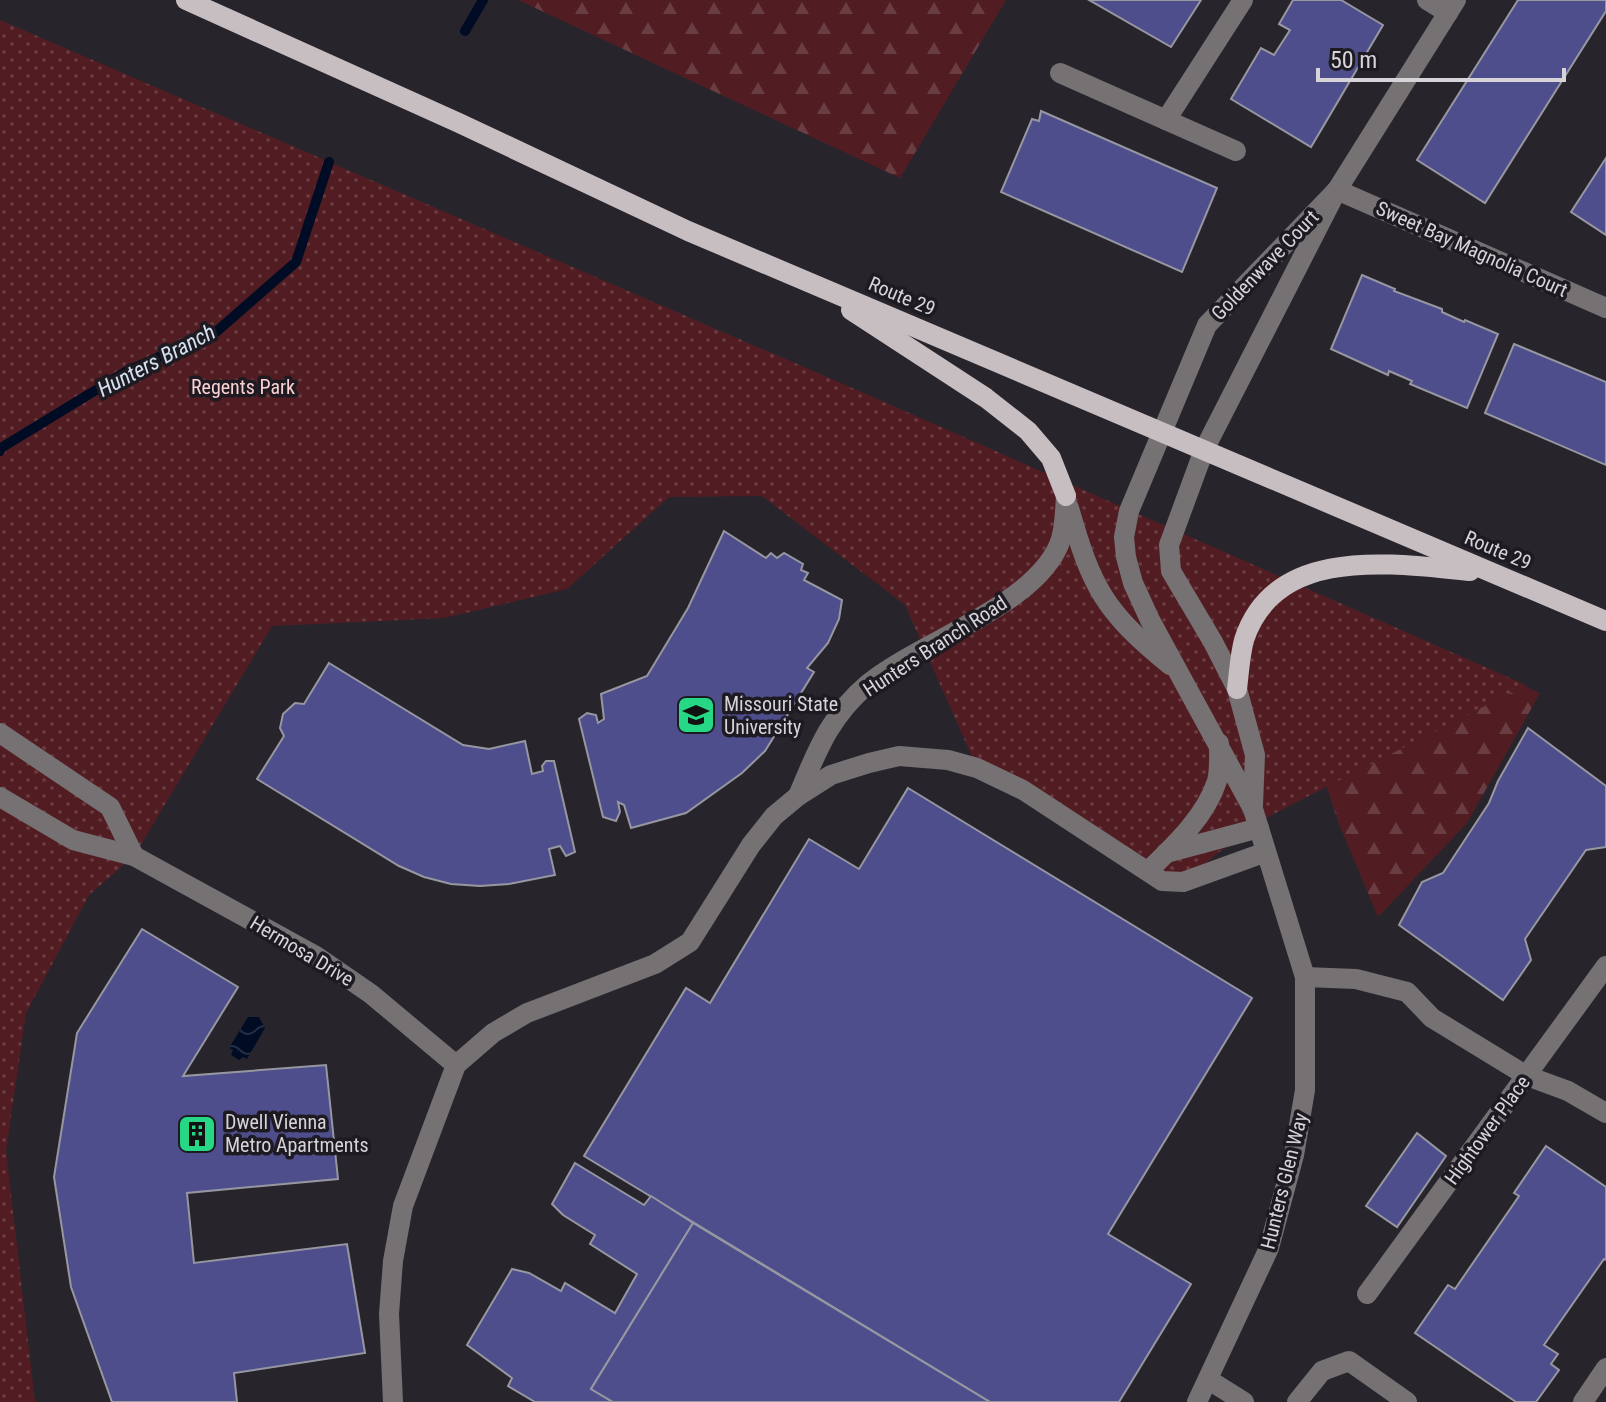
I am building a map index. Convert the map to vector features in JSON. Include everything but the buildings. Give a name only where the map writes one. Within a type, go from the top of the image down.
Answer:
[{"type":"main road","name":"Route 29","points":[[186,0],[688,231],[1606,621]]},
{"type":"main road","points":[[804,280],[986,398],[1028,431],[1051,458],[1066,496]]},
{"type":"main road","points":[[1237,689],[1244,640],[1257,615],[1274,594],[1300,577],[1330,567],[1387,563],[1491,573]]},
{"type":"street","points":[[1166,120],[1243,0]]},
{"type":"street","points":[[1427,0],[1452,7]]},
{"type":"street","name":"Goldenwave Court","points":[[1204,450],[1337,190],[1452,7]]},
{"type":"street","points":[[1060,73],[1236,151]]},
{"type":"street","name":"Goldenwave Court","points":[[1160,431],[1207,325],[1337,190]]},
{"type":"street","name":"Sweet Bay Magnolia Court","points":[[1337,190],[1606,308]]},
{"type":"street","name":"Hunters Glen Way","points":[[1160,431],[1129,511],[1124,537],[1126,557],[1133,583],[1150,620],[1219,743],[1256,818],[1305,977],[1305,1090],[1294,1155],[1269,1248],[1197,1402]]},
{"type":"street","name":"Hunters Glen Way","points":[[1204,450],[1169,545],[1171,571],[1237,689],[1255,755],[1256,818]]},
{"type":"street","name":"Hunters Glen Way","points":[[1066,496],[1080,548],[1100,593],[1114,615],[1181,673]]},
{"type":"street","name":"Hunters Branch Road","points":[[798,796],[827,730],[869,683],[1008,599],[1047,564],[1060,541],[1066,496]]},
{"type":"street","points":[[0,733],[110,807],[134,856]]},
{"type":"street","points":[[1148,871],[1195,820],[1208,799],[1218,779],[1219,743]]},
{"type":"street","name":"Hunters Branch Road","points":[[393,1402],[389,1314],[393,1261],[403,1206],[456,1065],[493,1033],[527,1013],[655,964],[690,942],[751,845],[774,816],[831,775],[899,756],[948,760],[977,768],[1023,790],[1162,881],[1183,882],[1266,852]]},
{"type":"street","name":"Hermosa Drive","points":[[0,797],[73,840],[134,856],[316,956],[371,994],[456,1065]]},
{"type":"street","points":[[1166,853],[1256,818]]},
{"type":"street","name":"Hightower Place","points":[[1367,1294],[1606,966]]},
{"type":"street","points":[[1305,977],[1356,979],[1407,992],[1432,1018],[1527,1076],[1568,1091],[1606,1113]]},
{"type":"street","points":[[1297,1402],[1322,1371],[1349,1361],[1407,1402]]},
{"type":"street","points":[[1583,1402],[1606,1368]]},
{"type":"street","points":[[1209,1380],[1244,1402]]},
{"type":"green space","points":[[518,0],[1006,0],[900,178]]},
{"type":"green space","name":"Regents Park","points":[[0,20],[825,376],[1526,685],[1252,825],[1183,882],[977,768],[905,605],[762,496],[669,497],[567,589],[444,618],[272,626],[134,856],[89,895],[26,1013],[6,1151],[35,1402],[0,1402]]},
{"type":"green space","points":[[1376,619],[1540,693],[1467,823],[1378,917],[1339,824],[1300,706]]},
{"type":"water","points":[[248,1017],[259,1017],[265,1028],[247,1059],[243,1057],[239,1060],[231,1055],[233,1050],[229,1048]]},
{"type":"waterway","name":"Hunters Branch","points":[[465,31],[483,0]]},
{"type":"waterway","name":"Hunters Branch","points":[[0,451],[127,371],[216,332],[296,262],[329,162]]},
{"type":"place","name":"Missouri State University","points":[[696,715]]},
{"type":"place","name":"Dwell Vienna Metro Apartments","points":[[197,1134]]}]
